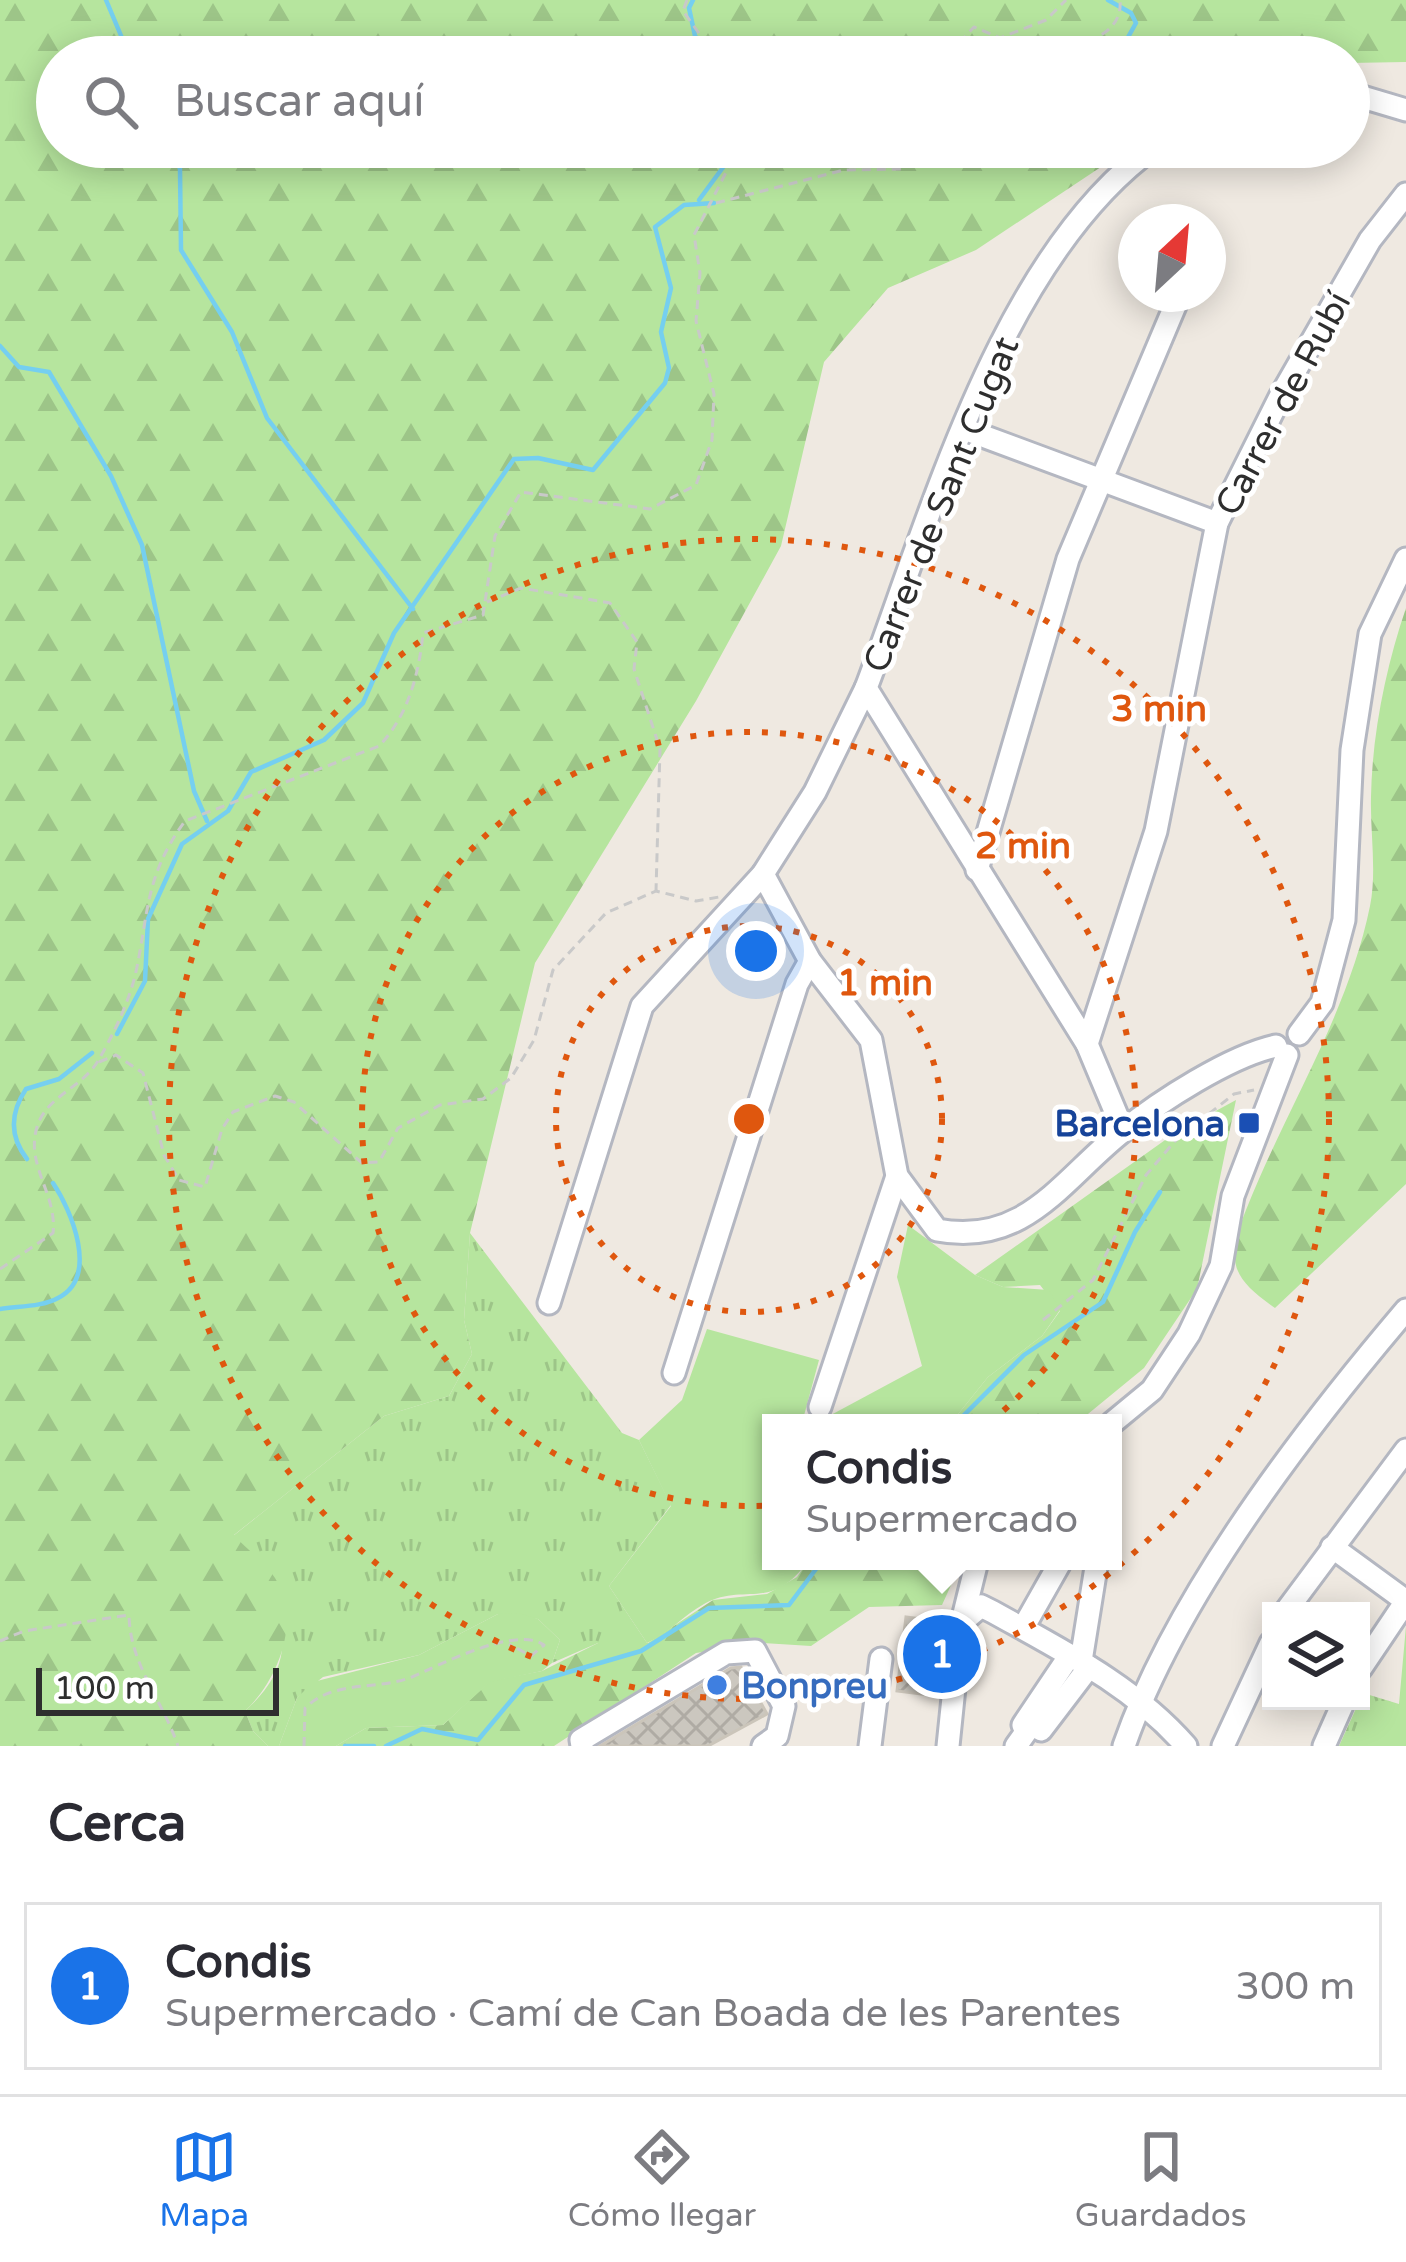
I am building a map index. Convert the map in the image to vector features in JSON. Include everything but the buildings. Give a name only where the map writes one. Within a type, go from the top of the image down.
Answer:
[{"type":"street","points":[[1370,99],[1406,110]]},
{"type":"street","name":"Carrer de Sant Cugat","points":[[1123,1130],[1087,1044],[866,688],[964,429],[1032,283],[1094,200],[1130,168]]},
{"type":"street","name":"Carrer de Rubí","points":[[1087,1044],[1156,831],[1217,524],[1280,397],[1370,240],[1406,194]]},
{"type":"street","points":[[977,870],[1068,559],[1172,312]]},
{"type":"street","points":[[964,429],[1217,524]]},
{"type":"street","points":[[1122,1419],[1152,1390],[1190,1334],[1221,1266],[1233,1196],[1276,1094],[1280,1032],[1299,1034],[1322,1003],[1344,920],[1352,750],[1370,634],[1406,559]]},
{"type":"street","points":[[549,1303],[643,1006],[763,874],[815,792],[866,688]]},
{"type":"street","points":[[763,874],[810,961],[872,1040],[897,1176],[938,1230],[982,1234],[1054,1199],[1123,1130],[1241,1057],[1281,1050]]},
{"type":"street","points":[[674,1372],[797,984],[810,961]]},
{"type":"street","points":[[820,1407],[897,1176]]},
{"type":"street","points":[[1124,1746],[1139,1702],[1184,1617],[1287,1463],[1406,1310]]},
{"type":"street","points":[[1292,1602],[1406,1450]]},
{"type":"street","points":[[1332,1546],[1406,1601],[1370,1655]]},
{"type":"street","points":[[948,1746],[962,1624],[973,1600],[975,1570]]},
{"type":"street","points":[[1023,1628],[1056,1570]]},
{"type":"street","points":[[1041,1730],[1080,1661],[1095,1570]]},
{"type":"street","points":[[973,1600],[1080,1661],[1139,1702],[1186,1746]]},
{"type":"street","points":[[582,1746],[581,1739],[726,1653],[755,1651],[784,1706],[777,1736],[763,1746]]},
{"type":"street","points":[[870,1746],[881,1659]]},
{"type":"street","points":[[1016,1746],[1026,1732],[1023,1725],[1080,1661]]},
{"type":"street","points":[[1223,1746],[1262,1662]]},
{"type":"street","points":[[1324,1746],[1340,1710]]},
{"type":"path","points":[[687,0],[682,11],[700,36]]},
{"type":"path","points":[[1005,36],[1046,20],[1066,0]]},
{"type":"path","points":[[1097,36],[1106,34],[1117,21],[1120,0]]},
{"type":"path","points":[[967,36],[974,27],[995,36]]},
{"type":"path","points":[[98,1062],[135,977],[144,902],[185,821],[379,746],[394,731],[410,696],[423,633],[483,615],[495,536],[521,492],[650,509],[696,485],[712,440],[715,394],[696,321],[700,273],[694,235],[730,168]]},
{"type":"path","points":[[714,203],[844,170],[902,168]]},
{"type":"path","points":[[485,603],[521,588],[610,603],[637,642],[634,669],[660,748],[656,891]]},
{"type":"path","points":[[0,1269],[53,1233],[52,1198],[34,1155],[34,1134],[43,1110],[98,1062],[116,1055],[143,1073],[164,1154],[178,1180],[205,1187],[222,1129],[233,1112],[274,1096],[294,1102],[362,1163],[379,1162],[398,1128],[440,1105],[483,1099],[511,1078],[534,1040],[553,970],[606,913],[656,891],[696,901],[716,896],[740,902]]},
{"type":"path","points":[[1043,1320],[1093,1280],[1146,1175],[1174,1142],[1234,1094],[1251,1090],[1276,1094]]},
{"type":"path","points":[[0,1640],[24,1631],[129,1615],[130,1649],[154,1687],[178,1746]]},
{"type":"path","points":[[304,1746],[305,1708],[330,1692],[401,1680],[454,1655],[532,1639],[544,1645],[531,1656],[509,1644]]},
{"type":"green space","points":[[0,0],[1406,0],[1406,62],[1370,63],[1370,36],[36,36],[36,168],[1099,168],[976,250],[888,288],[824,362],[781,546],[696,701],[535,963],[470,1233],[464,1320],[472,1354],[449,1396],[384,1416],[234,1535],[275,1578],[286,1613],[276,1667],[245,1711],[253,1731],[268,1746],[0,1746]]},
{"type":"green space","points":[[1406,608],[1406,1184],[1275,1308],[1241,1278],[1236,1243],[1262,1172],[1332,1023],[1360,946],[1372,893],[1371,797],[1377,725]]},
{"type":"green space","points":[[1236,1100],[1197,1289],[1144,1368],[1088,1414],[958,1414],[988,1377],[1042,1336],[1060,1311],[1040,1285],[1003,1287],[975,1275],[1175,1133]]},
{"type":"green space","points":[[908,1225],[975,1275],[1003,1287],[1049,1290],[1060,1310],[1042,1336],[988,1377],[958,1414],[833,1414],[922,1366],[897,1277]]},
{"type":"green space","points":[[470,1233],[622,1433],[639,1440],[671,1505],[609,1586],[647,1643],[598,1643],[552,1663],[560,1640],[538,1619],[498,1614],[419,1655],[323,1677],[297,1698],[279,1746],[268,1746],[253,1731],[245,1711],[278,1666],[280,1624],[233,1536],[384,1416],[449,1396],[472,1354],[464,1320]]},
{"type":"green space","points":[[707,1329],[819,1360],[804,1414],[762,1414],[762,1570],[801,1570],[769,1592],[732,1595],[704,1604],[647,1643],[609,1586],[671,1506],[639,1440],[682,1400]]},
{"type":"green space","points":[[802,1570],[958,1570],[942,1605],[869,1607],[811,1646],[763,1643],[696,1653],[554,1746],[336,1746],[366,1728],[443,1725],[490,1681],[542,1671],[598,1643],[648,1643],[713,1600],[767,1594]]},
{"type":"green space","points":[[498,1614],[538,1619],[560,1640],[552,1663],[542,1671],[490,1682],[443,1725],[366,1728],[336,1746],[279,1746],[297,1698],[313,1682],[419,1655]]},
{"type":"green space","points":[[1406,1626],[1406,1746],[1339,1746],[1355,1710],[1370,1710],[1370,1695],[1399,1704]]},
{"type":"waterway","points":[[106,0],[121,36]]},
{"type":"waterway","points":[[693,0],[689,8],[695,36]]},
{"type":"waterway","points":[[1108,0],[1131,13],[1136,23],[1129,36]]},
{"type":"waterway","points":[[180,168],[181,250],[232,332],[267,418],[413,609]]},
{"type":"waterway","points":[[699,200],[723,168]]},
{"type":"waterway","points":[[117,1034],[145,981],[148,919],[182,844],[228,811],[251,772],[324,740],[363,703],[394,633],[514,459],[538,458],[593,470],[665,383],[669,368],[661,332],[671,288],[655,227],[684,205],[714,203]]},
{"type":"waterway","points":[[0,346],[19,367],[49,372],[111,476],[142,545],[194,791],[207,821]]},
{"type":"waterway","points":[[27,1159],[14,1124],[26,1089],[59,1079],[92,1053]]},
{"type":"waterway","points":[[0,1309],[52,1301],[71,1288],[77,1275],[80,1260],[74,1226],[53,1183]]},
{"type":"waterway","points":[[965,1414],[1024,1355],[1103,1302],[1135,1232],[1160,1192]]},
{"type":"waterway","points":[[386,1746],[422,1729],[478,1740],[524,1685],[641,1651],[709,1608],[789,1605],[815,1570]]},
{"type":"waterway","points":[[345,1746],[374,1746]]},
{"type":"place","name":"Barcelona","points":[[1249,1123]]},
{"type":"place","name":"Condis","points":[[942,1654]]},
{"type":"place","name":"Bonpreu","points":[[717,1685]]}]
